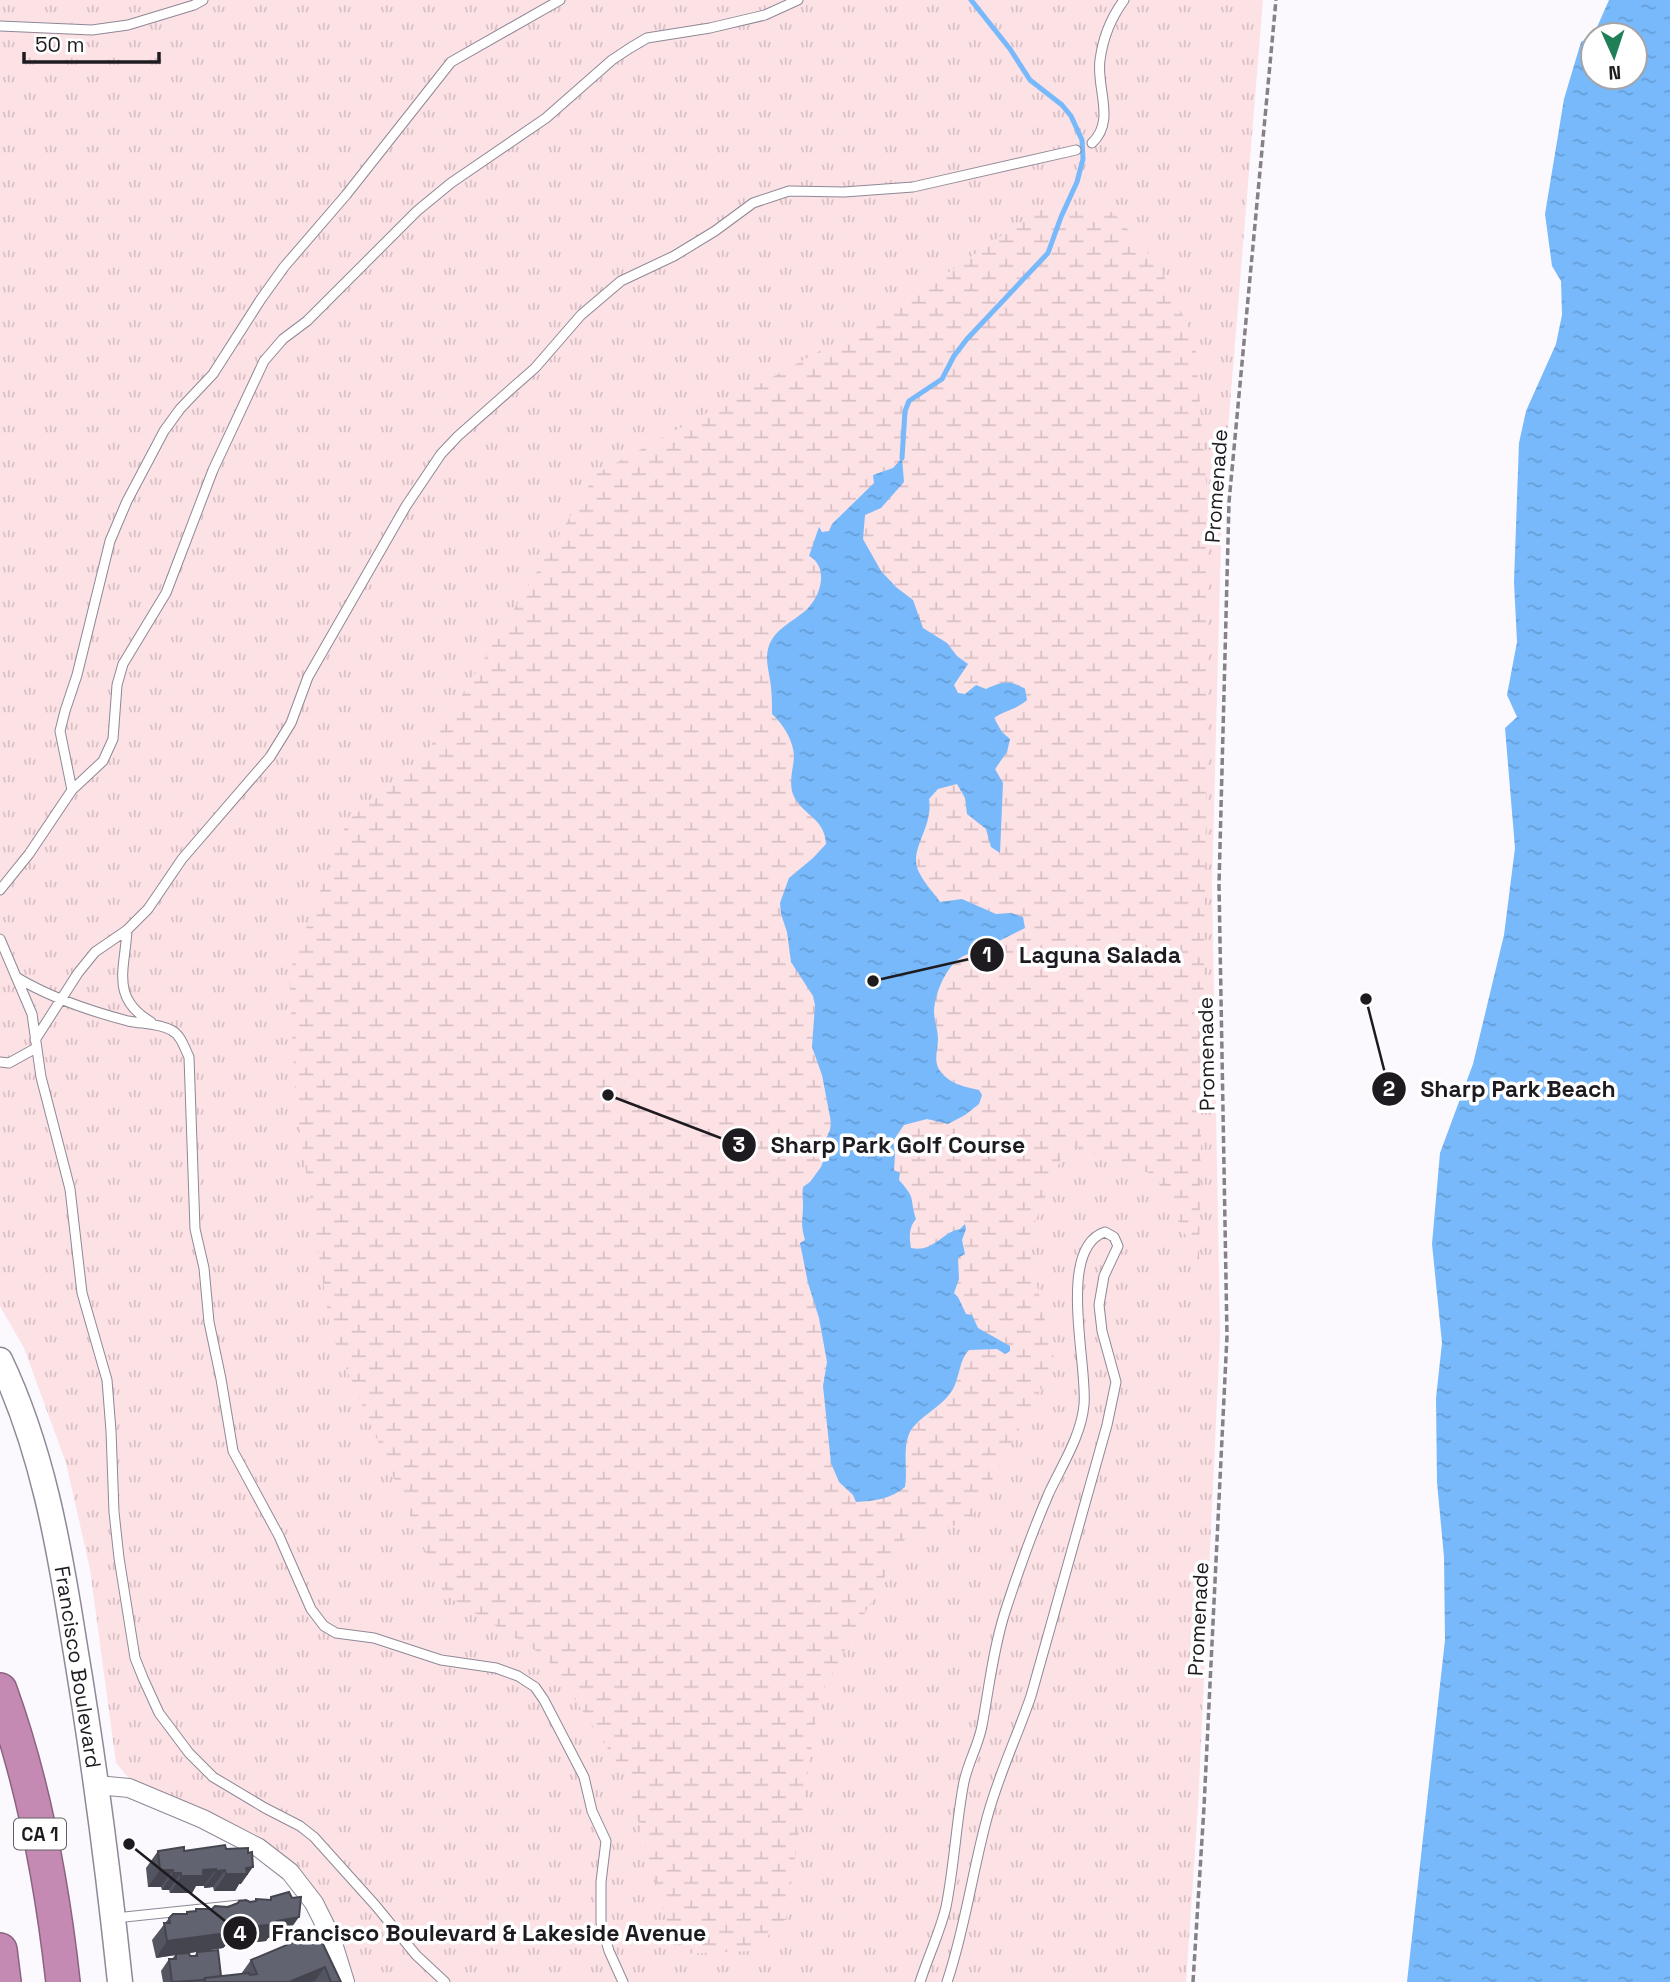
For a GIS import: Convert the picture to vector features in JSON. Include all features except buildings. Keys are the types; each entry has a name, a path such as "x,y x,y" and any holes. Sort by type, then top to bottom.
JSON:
{"highway":[{"name":"CA 1","path":"0,1690 36,1815 63,1982"},
{"path":"0,1950 4,1982"}],"street":[{"name":"Francisco Boulevard","path":"0,1360 31,1441 50,1507 63,1574 97,1785 120,1982"},
{"path":"97,1785 129,1788 203,1819 259,1848 290,1872 314,1903 331,1937 345,1982"}],"lane":[{"path":"0,26 92,30 128,25 203,0"},
{"path":"72,790 60,731 65,711 77,675 110,541 127,501 164,431 180,409 213,374 284,267 346,195 451,62 559,0"},
{"path":"0,890 29,854 72,790 103,761 113,739 117,685 123,664 135,640 156,613 166,593 213,470 264,361 283,339 307,321 425,204 546,118 612,60 630,48 647,38 710,28 765,15 798,0"},
{"path":"1092,143 1100,135 1103,126 1099,76 1107,26 1124,0"},
{"path":"0,1062 9,1063 35,1044 61,999 95,952 127,930 148,909 182,859 270,757 282,740 308,677 406,506 442,454 458,436 535,368 581,315 621,281 674,256 753,203 789,191 844,192 913,187 1076,150"},
{"path":"127,930 123,972 127,1003 136,1013 155,1025"},
{"path":"0,939 32,1014 41,1077 70,1189 82,1293 107,1380 119,1558 135,1658 143,1678 159,1713 189,1753 213,1777 300,1826 314,1837 416,1955 444,1982"},
{"path":"16,977 61,999 113,1017 172,1030 181,1039 189,1056 195,1229 204,1268 209,1322 233,1451 279,1536 311,1609 324,1626 336,1633 373,1638 442,1660 495,1668 518,1676 535,1687 584,1777 592,1811 606,1841 601,1882 601,1923 609,1951 623,1982"},
{"path":"920,1982 945,1909 963,1783 982,1728 992,1662 1002,1622 1030,1539 1082,1418 1084,1383 1077,1308 1078,1283 1088,1244 1095,1235 1105,1232 1114,1237 1118,1246 1104,1276 1098,1305 1116,1382 1107,1426 1031,1696 987,1819 947,1982"},
{"path":"113,1918 252,1903"}],"path":[{"name":"Promenade","path":"1193,1982 1227,1336 1219,885 1229,502 1276,0"}],"green space":[{"path":"0,0 1263,0 1222,502 1212,885 1220,1336 1198,1807 1186,1982 352,1982 295,1867 131,1781 116,1763 90,1569 66,1463 24,1348 0,1306"},
{"path":"1038,210 1113,212 1159,266 1195,341 1207,494 1208,695 1199,1262 1155,1175 1067,1144 1027,1242 1055,1363 970,1521 905,1539 819,1698 786,1919 752,1951 676,1954 625,1774 546,1657 444,1594 331,1333 296,1106 289,973 347,821 421,763 596,474 891,312"}],"water":[{"path":"1609,0 1670,0 1670,1982 1407,1982 1445,1640 1444,1557 1437,1482 1436,1398 1442,1343 1432,1244 1440,1153 1473,1064 1504,935 1515,848 1505,728 1517,717 1507,695 1517,642 1514,582 1519,443 1526,411 1556,344 1562,315 1561,281 1552,266 1545,214 1564,99 1579,49 1579,91 1649,91 1649,21 1600,21"},
{"path":"902,458 904,482 881,508 865,515 863,539 881,571 913,600 923,628 947,643 957,656 968,664 954,685 958,693 965,694 976,685 986,689 1001,683 1010,683 1025,689 1027,700 994,718 1002,732 1010,739 1007,752 995,769 1003,783 1000,853 991,847 986,829 967,814 965,798 957,784 938,789 929,799 928,820 916,857 920,874 940,902 962,899 996,914 1011,913 1023,917 1025,928 959,959 946,974 937,993 934,1011 938,1036 938,1067 953,1082 979,1090 982,1095 979,1104 948,1124 927,1119 904,1125 893,1141 894,1170 900,1173 899,1180 910,1195 916,1219 910,1232 911,1248 925,1248 965,1224 962,1240 965,1254 958,1258 959,1279 954,1293 966,1314 972,1315 978,1328 1010,1346 1010,1351 1005,1354 997,1349 969,1350 963,1358 949,1395 910,1432 906,1445 905,1487 882,1499 856,1502 853,1495 839,1482 831,1463 823,1386 827,1362 800,1243 805,1240 802,1225 803,1187 821,1167 824,1159 823,1145 831,1122 822,1075 812,1047 815,1005 813,996 791,962 780,903 789,878 826,844 819,824 800,806 793,795 791,784 794,751 787,733 772,714 767,654 775,635 809,607 817,595 821,573 815,560 809,556 819,527 822,532 829,531 832,524 874,483 873,475 893,468"}],"waterway":[{"path":"902,458 905,411 909,401 942,379 967,339 1048,253 1077,182 1083,159 1082,140 1071,116 1062,105 1030,80 1010,49 971,0"}],"place":[{"name":"Laguna Salada","path":"873,981"},
{"name":"Sharp Park Beach","path":"1366,999"},
{"name":"Sharp Park Golf Course","path":"608,1095"},
{"name":"Francisco Boulevard & Lakeside Avenue","path":"129,1844"}]}
